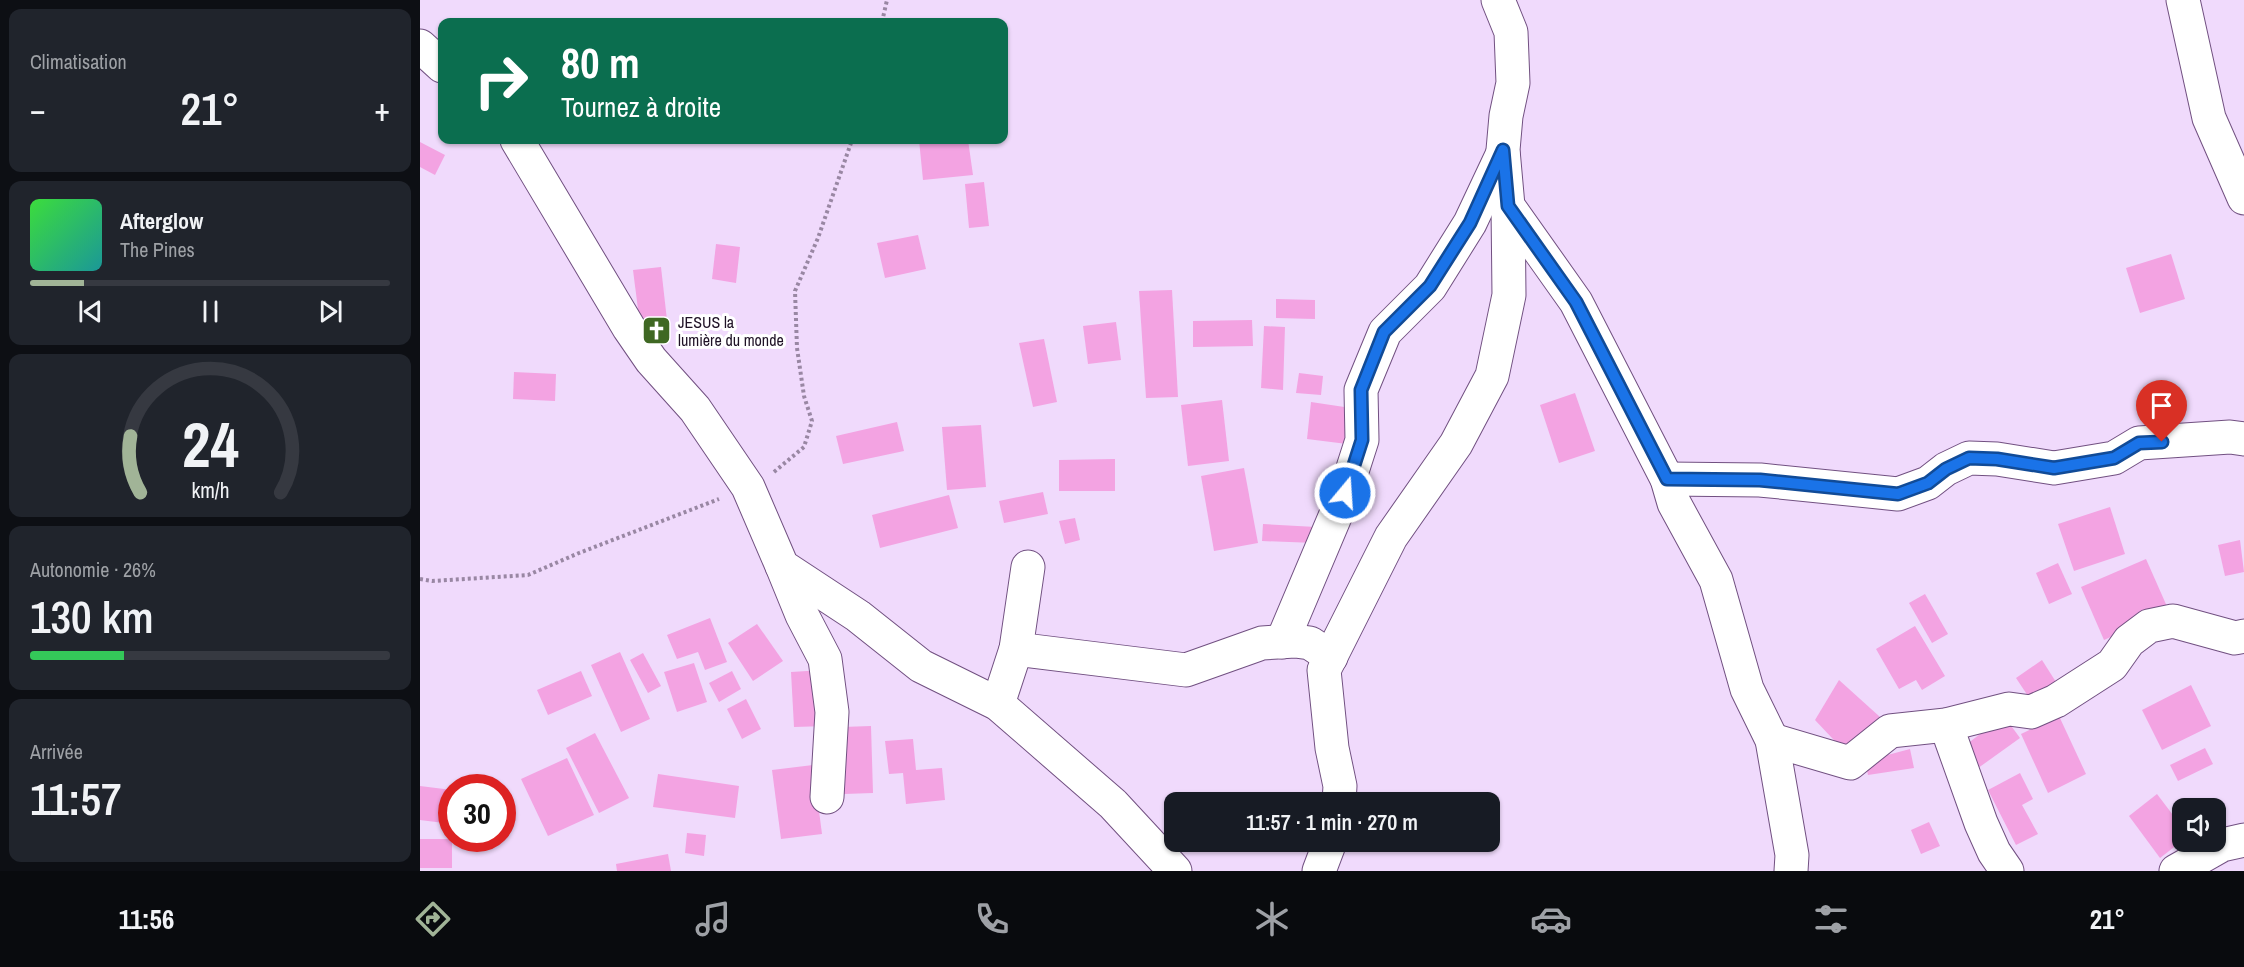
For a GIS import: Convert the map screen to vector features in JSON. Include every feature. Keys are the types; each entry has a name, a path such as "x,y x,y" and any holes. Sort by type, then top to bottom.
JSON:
{"street":[{"path":"1340,792 1323,670 1391,537 1456,444 1492,376 1509,295 1508,206 1503,150 1506,116 1513,83 1510,32 1498,0"},
{"path":"2183,0 2209,118 2244,198"},
{"path":"420,46 438,62"},
{"path":"519,144 629,328 651,360 695,409 748,488 802,615 825,659 832,712 827,797"},
{"path":"1282,642 1345,493 1362,440 1361,390 1384,332 1430,286 1470,223 1503,150"},
{"path":"1508,206 1576,302 1667,479 1674,502 1716,580 1746,689 1772,740 1792,855 1791,871"},
{"path":"1667,479 1760,480 1898,494 1928,483 1946,469 1969,458 1997,459 2054,468 2114,458 2139,443 2230,437 2244,439"},
{"path":"782,566 858,616 921,666 998,704 1113,804 1175,871"},
{"path":"998,704 1016,649 1028,567"},
{"path":"1772,740 1850,763 1890,731 1946,725 2009,709 2031,712 2056,701 2112,665 2129,641 2149,626 2173,621 2235,638 2244,636"},
{"path":"1016,649 1186,670 1262,643 1310,643 1331,657"},
{"path":"1946,725 1994,852 2007,871"},
{"path":"2176,871 2222,845 2244,840"},
{"path":"1319,871 1326,852"}],"path":[{"path":"883,18 887,0"},
{"path":"420,579 432,581 528,575 748,488 783,466 804,447 812,421 804,396 797,348 795,291 818,238 851,144"}],"building":[{"path":"420,142 445,155 435,175 420,167"},
{"path":"919,144 969,144 973,175 923,180"},
{"path":"984,182 989,226 969,228 965,184"},
{"path":"918,235 926,269 885,278 877,243"},
{"path":"716,244 740,247 736,283 712,279"},
{"path":"2171,254 2185,299 2140,313 2126,268"},
{"path":"661,267 669,338 642,341 633,270"},
{"path":"1172,290 1178,397 1146,398 1139,291"},
{"path":"1276,299 1315,300 1315,319 1276,318"},
{"path":"1252,320 1253,346 1193,347 1193,321"},
{"path":"1116,322 1121,360 1088,364 1083,326"},
{"path":"1264,326 1285,327 1283,390 1261,388"},
{"path":"1044,339 1057,402 1033,407 1019,343"},
{"path":"514,372 556,374 555,401 513,399"},
{"path":"1299,373 1323,376 1321,395 1296,393"},
{"path":"1575,393 1595,451 1559,463 1540,405"},
{"path":"1222,400 1229,461 1188,466 1181,405"},
{"path":"1311,402 1351,408 1347,444 1307,439"},
{"path":"897,422 904,451 843,464 836,436"},
{"path":"981,425 986,487 947,490 942,427"},
{"path":"1115,459 1115,491 1059,491 1059,460"},
{"path":"1244,468 1258,543 1214,551 1201,476"},
{"path":"1043,492 1048,514 1004,523 999,501"},
{"path":"949,495 958,528 880,548 872,515"},
{"path":"2110,507 2125,554 2074,571 2058,524"},
{"path":"1075,518 1080,540 1065,544 1059,521"},
{"path":"1263,524 1316,527 1315,543 1262,541"},
{"path":"2240,540 2244,572 2225,576 2218,545"},
{"path":"2146,559 2169,611 2104,640 2081,587"},
{"path":"2058,563 2072,594 2049,604 2036,573"},
{"path":"1925,594 1948,634 1932,643 1909,603"},
{"path":"710,618 727,662 705,670 698,652 677,659 667,635"},
{"path":"757,624 783,661 753,681 728,643"},
{"path":"1915,626 1945,676 1922,690 1916,680 1899,689 1876,649"},
{"path":"620,652 650,719 621,732 591,665"},
{"path":"643,653 661,686 648,693 630,660"},
{"path":"2042,660 2056,682 2030,699 2016,678"},
{"path":"694,663 707,702 677,712 664,672"},
{"path":"823,670 827,726 794,727 791,672"},
{"path":"581,671 592,696 548,715 537,690"},
{"path":"732,671 741,689 719,702 709,683"},
{"path":"1839,680 1880,717 1849,756 1815,720"},
{"path":"2191,685 2211,726 2162,750 2142,710"},
{"path":"746,699 761,729 742,739 727,709"},
{"path":"2004,716 2020,738 1974,771 1959,750"},
{"path":"2059,716 2086,774 2048,793 2021,734"},
{"path":"871,726 873,793 844,794 842,727"},
{"path":"595,733 629,798 599,813 566,748"},
{"path":"913,739 916,770 942,768 945,800 906,804 903,773 889,774 885,741"},
{"path":"2205,748 2213,764 2178,781 2170,765"},
{"path":"1910,749 1914,768 1868,775 1865,761"},
{"path":"567,758 594,815 548,836 521,779"},
{"path":"813,765 822,834 781,839 772,770"},
{"path":"2020,773 2033,799 2022,805 2038,834 2016,845 1988,790"},
{"path":"658,774 739,786 735,818 653,807"},
{"path":"420,786 438,788 438,822 420,820"},
{"path":"2157,794 2172,814 2172,849 2160,858 2129,816"},
{"path":"1929,822 1940,846 1921,854 1911,830"},
{"path":"687,833 706,835 704,856 685,853"},
{"path":"420,839 438,839 438,852 452,852 452,868 420,868"},
{"path":"668,854 671,871 617,871 616,864"}],"place":[{"name":"JESUS la lumière du monde","path":"657,331"}],"route":[{"path":"1345,493 1362,440 1361,390 1384,332 1430,286 1470,223 1503,150 1508,206 1576,302 1667,479 1760,480 1859,492 1898,494 1928,483 1946,469 1969,458 1997,459 2028,466 2054,468 2114,458 2139,443 2162,442"}]}
